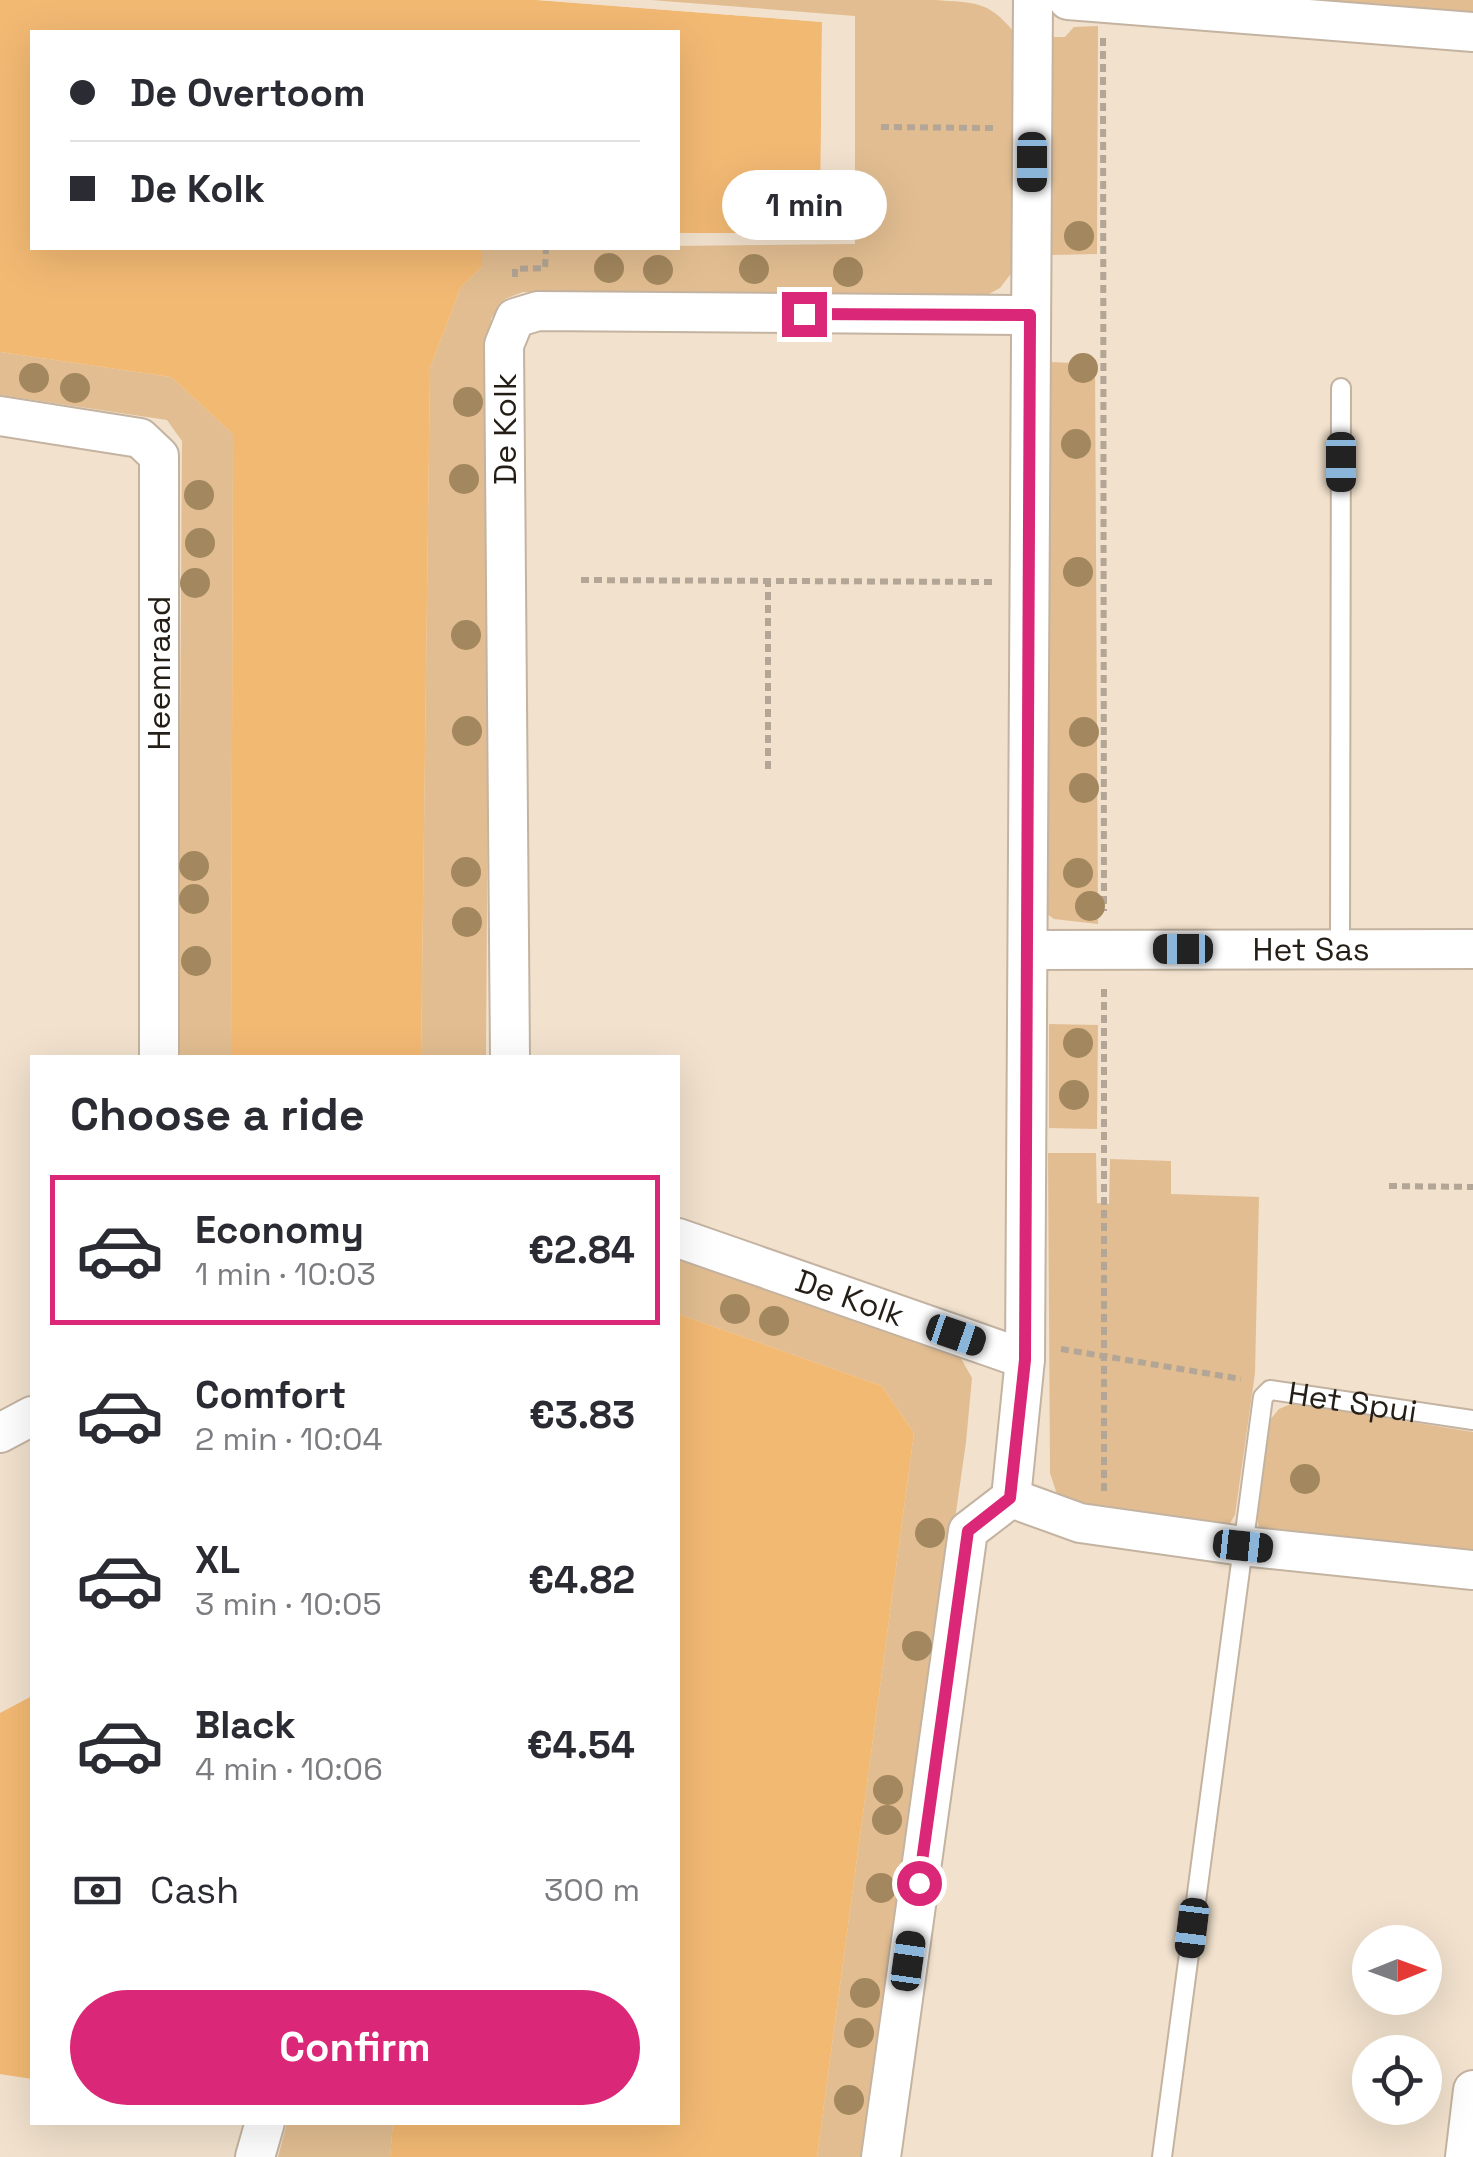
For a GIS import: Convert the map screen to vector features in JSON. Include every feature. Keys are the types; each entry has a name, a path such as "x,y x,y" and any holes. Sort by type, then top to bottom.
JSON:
{"street":[{"path":"881,2157 968,1531 1010,1498 1025,1353 1033,0"},
{"path":"1085,1 1473,32"},
{"name":"De Kolk","path":"510,1055 504,346 514,318 538,312 1030,315"},
{"name":"Heemraad","path":"0,416 140,438 158,456 159,1055"},
{"name":"Het Sas","path":"1029,950 1473,948"},
{"name":"De Kolk","path":"680,1239 1025,1353"},
{"path":"0,1433 30,1417"},
{"path":"1010,1498 1080,1523 1243,1546 1473,1570"},
{"path":"1465,2157 1473,2090"},
{"path":"255,2157 263,2125"}],"lane":[{"path":"1340,948 1341,388"},
{"name":"Het Spui","path":"1162,2157 1263,1397 1270,1390 1473,1420"}],"path":[{"path":"1085,1 1104,949 1103,1526"},
{"path":"880,127 994,128"},
{"path":"581,580 1029,582"},
{"path":"768,580 768,768"},
{"path":"1389,1186 1473,1186"},
{"path":"1025,1353 1104,1357 1248,1380 1270,1390"}],"shaded area":[{"path":"0,0 537,0 822,22 820,233 680,233 680,30 30,30 30,250 482,250 482,267 461,287 430,368 421,1055 231,1055 233,434 171,377 0,352"},
{"path":"651,0 935,0 970,3 996,14 1013,31 1016,267 1000,288 987,295 523,292 505,299 491,319 486,1055 421,1055 430,368 461,287 482,267 482,250 680,250 680,246 855,244 855,16"},
{"path":"1284,0 1473,0 1473,14"},
{"path":"1098,26 1097,254 1050,255 1050,37 1065,37 1074,27"},
{"path":"0,352 171,377 233,434 231,1055 178,1055 182,441 167,420 0,395"},
{"path":"1050,362 1095,364 1098,924 1054,919 1047,914"},
{"path":"1049,1024 1098,1025 1097,1129 1049,1128"},
{"path":"1048,1153 1096,1153 1097,1203 1109,1204 1110,1159 1171,1161 1171,1194 1259,1197 1255,1373 1235,1515 1227,1528 1080,1507 1057,1494 1050,1473"},
{"path":"680,1254 958,1353 972,1378 864,2157 817,2157 914,1433 882,1386 680,1315"},
{"path":"680,1315 882,1386 914,1433 817,2157 390,2157 393,2125 680,2125"},
{"path":"1293,1403 1473,1432 1473,1559 1260,1532 1256,1513 1270,1420 1279,1409"},
{"path":"30,1697 30,2079 0,2074 0,1713"},
{"path":"286,2125 393,2125 390,2157 278,2157"}],"pier":[{"path":"537,0 602,0 825,18 824,237 680,238 680,233 820,233 822,22"}],"route":[{"path":"804,314 1030,315 1025,1360 1010,1498 968,1531 919,1883"}]}
